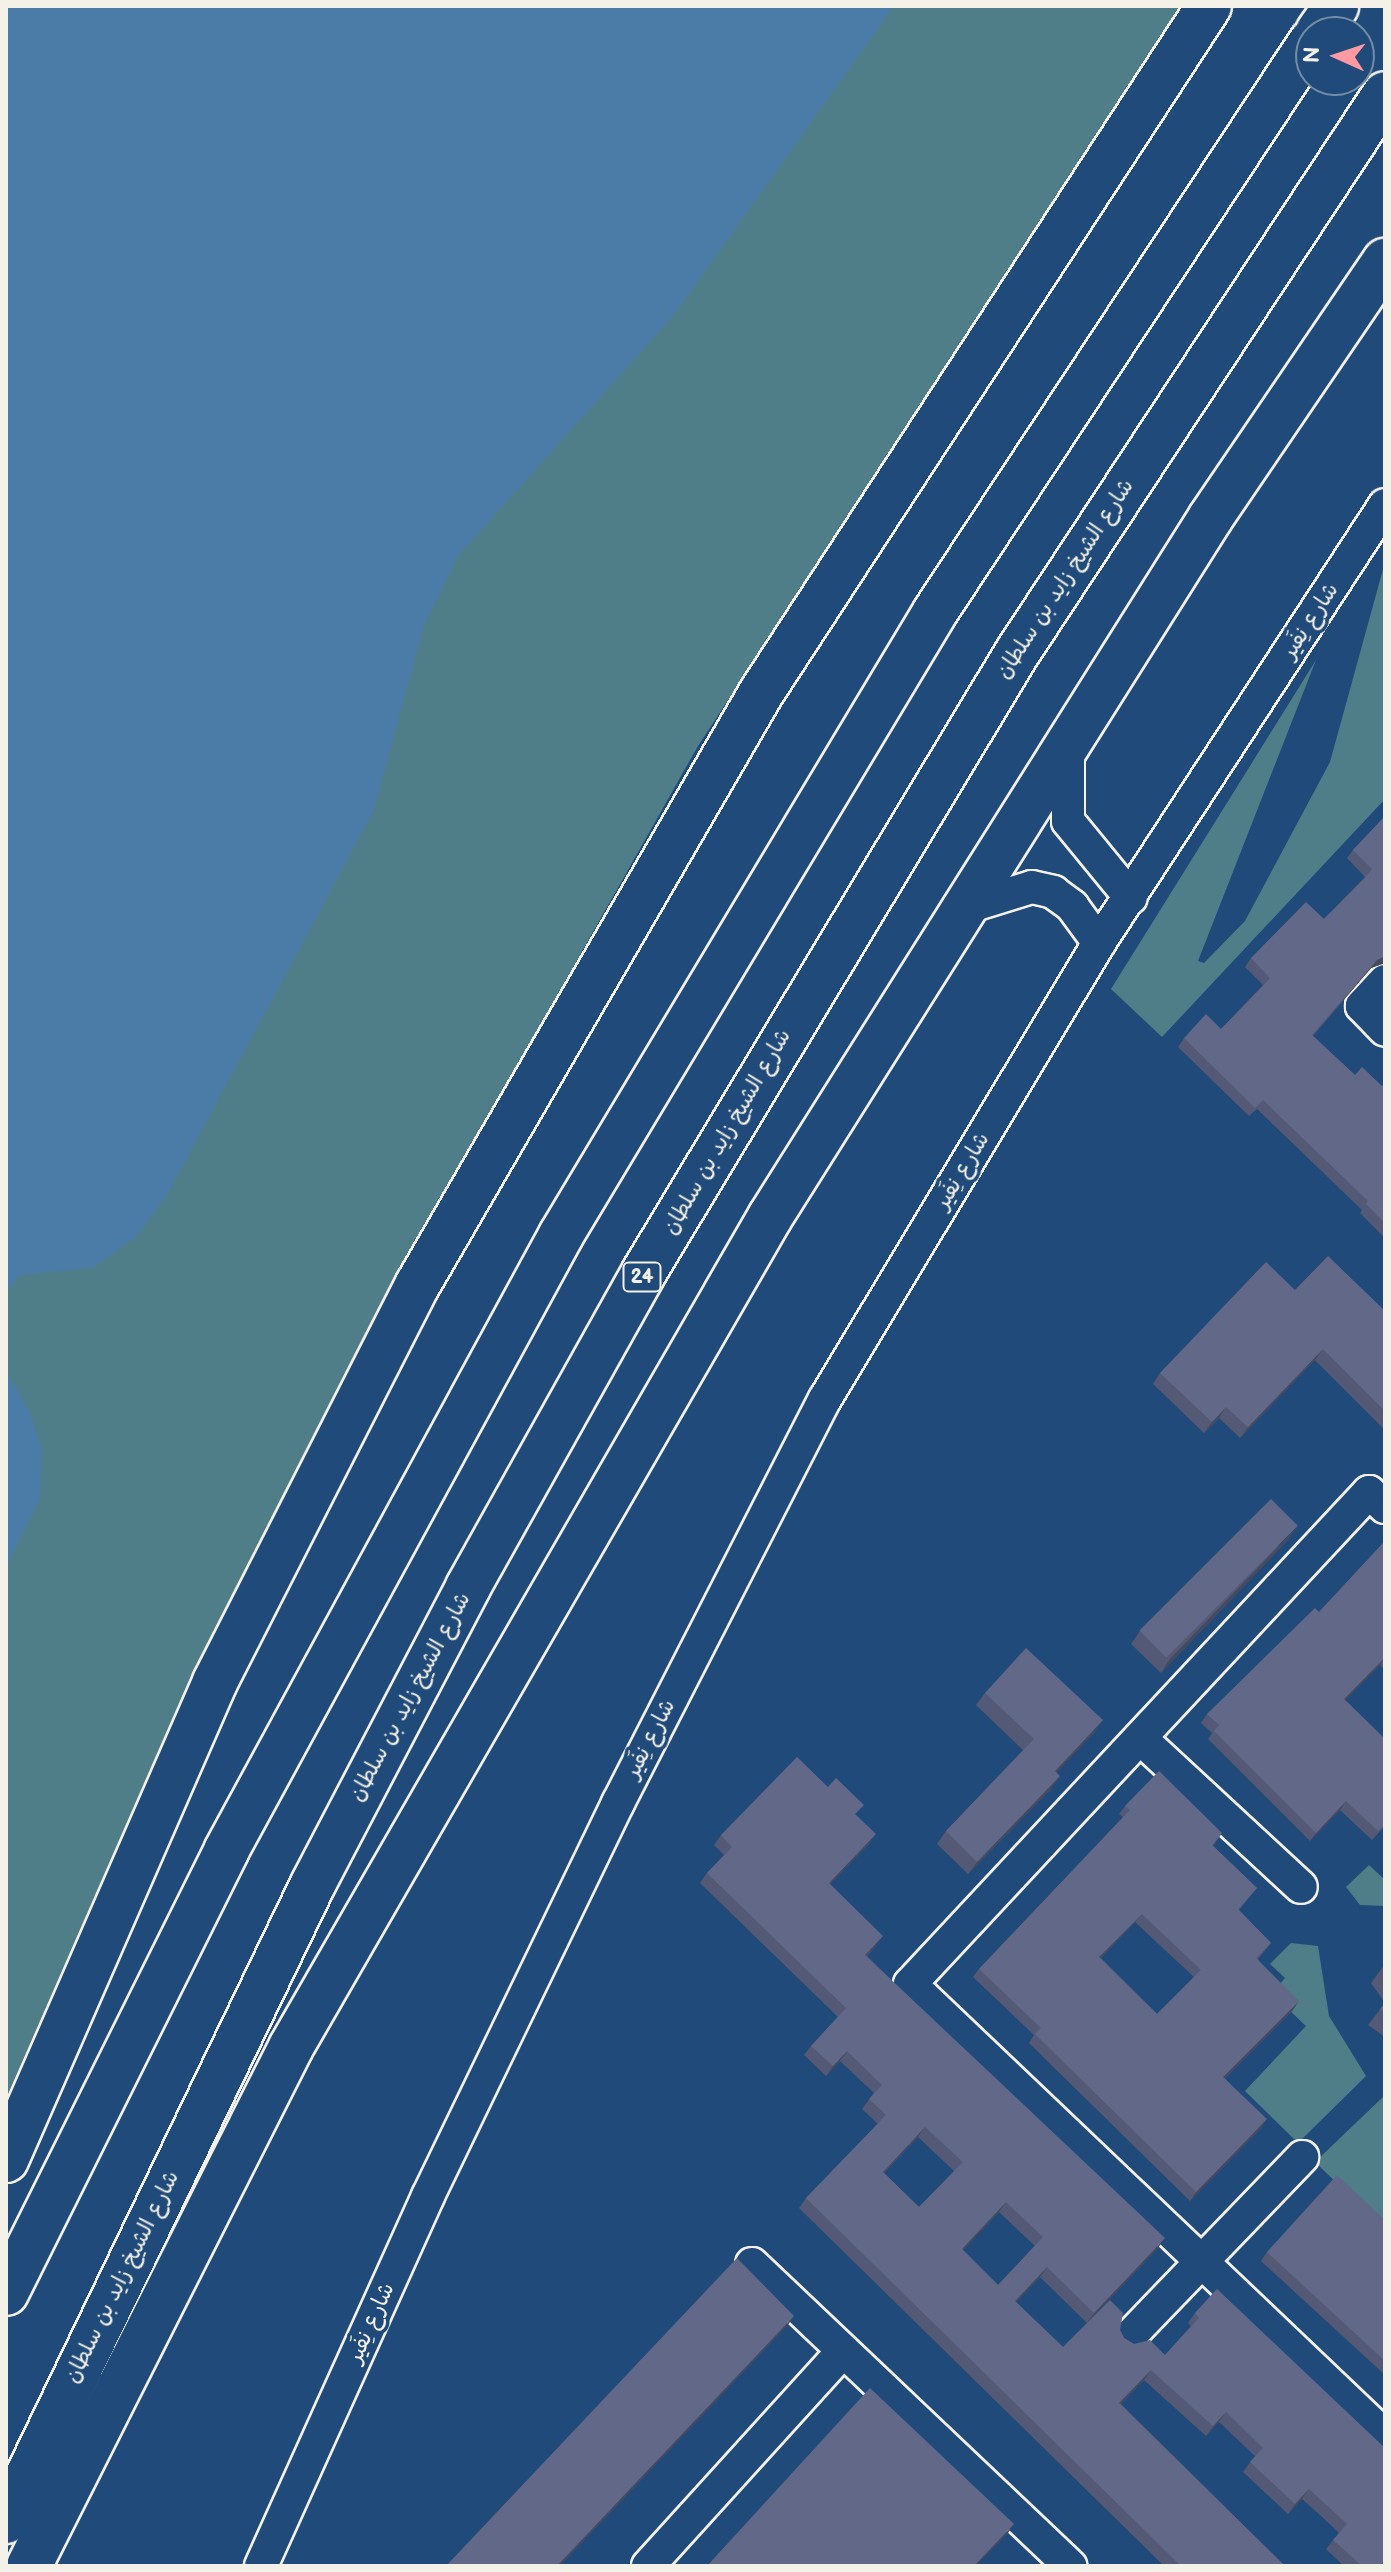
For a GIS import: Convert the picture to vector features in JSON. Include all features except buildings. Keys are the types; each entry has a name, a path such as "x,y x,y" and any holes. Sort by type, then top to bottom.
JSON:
{"main road":[{"path":"6,2160 215,1682 418,1284 761,693 1209,6"},
{"path":"6,2293 226,1851 383,1553 561,1235 935,612 1295,66"},
{"name":"شارع الشيخ زايد بن سلطان","path":"6,2521 313,1884 468,1587 644,1272 1017,653 1385,94"},
{"path":"29,2566 149,2320 298,2034 770,1217 1211,517 1385,261"}],"street":[{"name":"شارع نِفَير","path":"261,2566 455,2140 618,1803 802,1443 1099,943 1385,505"},
{"path":"1068,742 1068,821 1131,898"},
{"path":"964,908 1009,891 1043,889 1072,906 1099,943"},
{"path":"1385,981 1362,1006 1385,1030"},
{"path":"1385,1507 1369,1492 910,1984 1385,2436"},
{"path":"1140,1738 1301,1887"},
{"path":"1131,2335 1302,2157"},
{"path":"752,2264 1060,2563"},
{"path":"648,2566 843,2351"}],"green space":[{"path":"6,6 1184,6 698,746 378,1313 186,1688 6,2098"},
{"path":"1385,562 1385,799 1162,1037 1111,989 1316,660 1198,961 1204,963 1245,921 1330,762"},
{"path":"1369,1865 1385,1880 1385,1906 1360,1905 1346,1887"},
{"path":"1291,1943 1318,1946 1329,2016 1366,2076 1298,2143 1245,2091 1306,2026 1288,2009 1279,1985 1285,1978 1270,1964"},
{"path":"1385,2095 1385,2220 1380,2225 1315,2162"}],"water":[{"path":"6,6 894,6 673,316 458,556 423,628 374,810 167,1195 137,1236 93,1268 20,1275 6,1292"},
{"path":"6,1370 29,1411 42,1449 40,1498 6,1568"}]}
